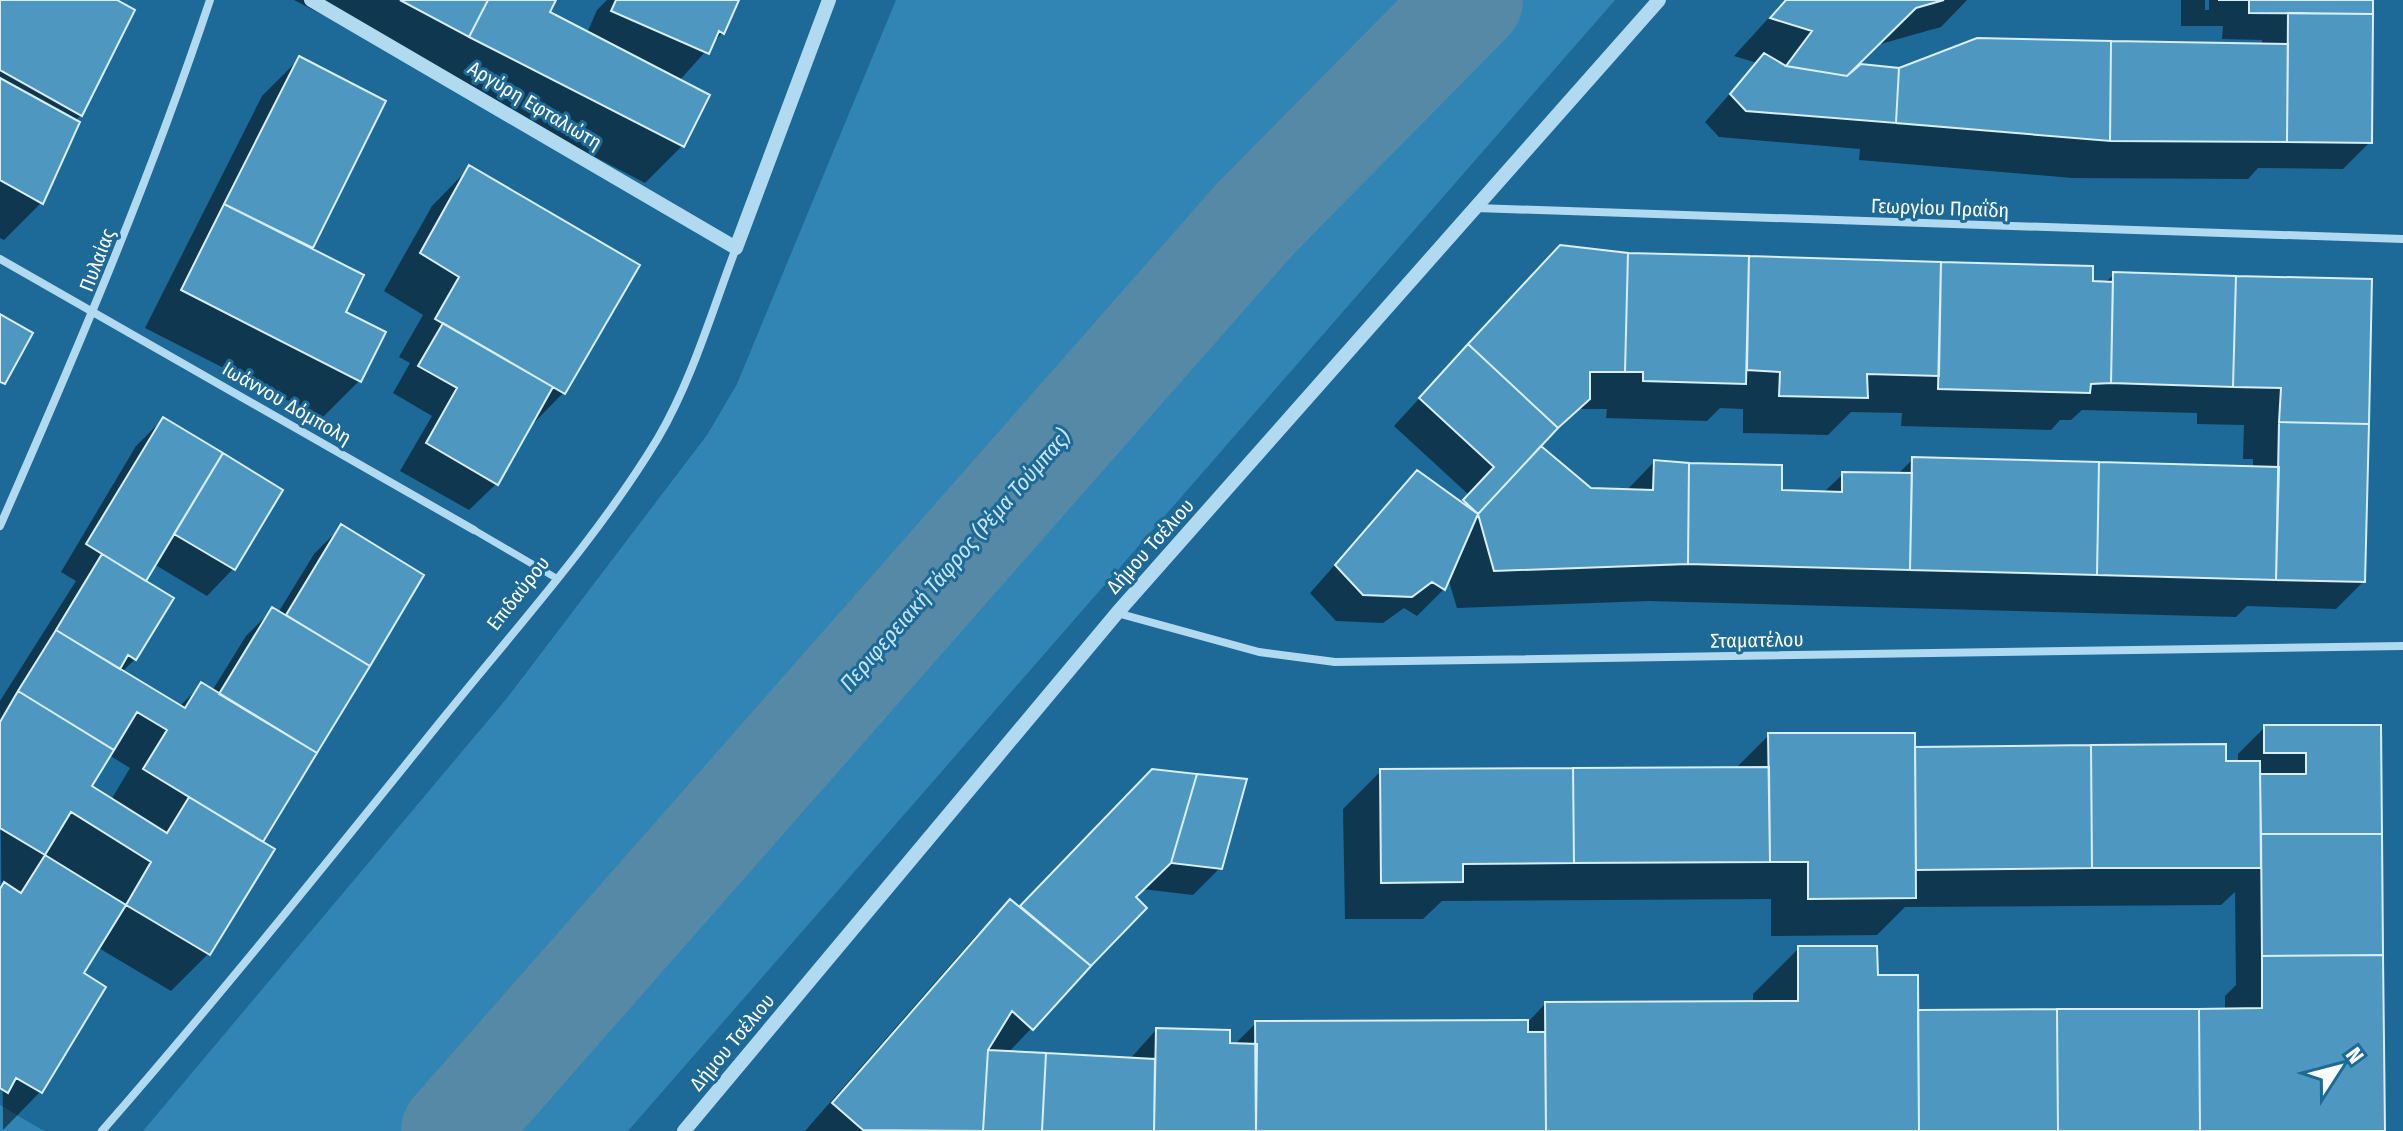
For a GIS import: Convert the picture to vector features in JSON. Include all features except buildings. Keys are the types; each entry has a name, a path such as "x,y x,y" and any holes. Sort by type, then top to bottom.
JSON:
{"street":[{"name":"Πυλαίας","path":"0,526 95,310 165,131 210,0"},
{"name":"Αργύρη Εφταλιώτη","path":"311,0 736,248"},
{"name":"Επιδαύρου","path":"102,1131 315,878 556,578 658,437 688,375 829,0"},
{"name":"Δήμου Τσέλιου","path":"684,1131 1117,613 1659,0"},
{"name":"Γεωργίου Πραΐδη","path":"1476,208 2403,239"},
{"name":"Ιωάννου Δόμπολη","path":"0,259 95,310 556,578"},
{"name":"Σταματέλου","path":"1117,613 1259,652 1335,662 2403,646"}],"shaded area":[{"path":"896,0 1615,0 628,1131 143,1131 507,698 707,435 737,384"},
{"path":"0,1105 44,1131 0,1131"}],"waterway":[{"name":"Περιφερειακή Τάφρος (Ρέμα Τούμπας)","path":"453,1131 1255,219 1471,0"}]}
